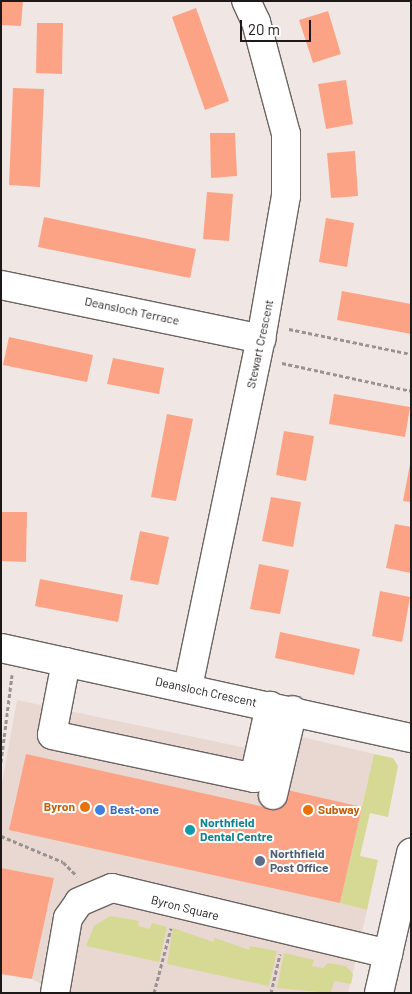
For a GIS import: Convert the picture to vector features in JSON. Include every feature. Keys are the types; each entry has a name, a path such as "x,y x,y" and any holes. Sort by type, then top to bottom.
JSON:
{"street":[{"name":"Stewart Crescent","path":"188,687 261,340 286,196 286,134 259,30 246,1"},
{"name":"Deansloch Terrace","path":"1,285 261,340"},
{"name":"Deansloch Crescent","path":"8,649 188,687 411,738"},
{"path":"66,662 52,735 254,778 282,708"},
{"path":"274,795 282,708"},
{"path":"379,993 411,853"},
{"name":"Byron Square","path":"93,893 112,888 176,907 388,954"},
{"path":"55,993 68,918 78,902 93,893"}],"path":[{"path":"261,340 411,354"},
{"path":"261,340 411,390"},
{"path":"1,762 8,649"},
{"path":"1,836 64,862 93,893"},
{"path":"154,993 176,907"},
{"path":"271,993 285,931"}],"shaded area":[{"path":"17,700 266,752 298,736 374,754 340,903 367,910 348,993 57,993 32,979 54,878 1,868 1,788"}],"green space":[{"path":"374,754 393,758 398,766 388,817 370,813 360,856 378,860 367,910 340,903"},
{"path":"110,916 139,921 138,926 150,929 152,923 167,927 159,962 86,946 94,926"},
{"path":"173,928 213,942 215,938 249,950 250,946 277,951 269,986 167,964"},
{"path":"284,953 314,960 312,966 323,968 328,963 346,966 353,974 351,984 334,981 331,993 277,988"}],"building":[{"path":"1,1 23,1 21,26 1,25"},
{"path":"196,8 229,101 205,110 172,17"},
{"path":"328,11 341,54 313,63 299,20"},
{"path":"37,23 63,23 62,74 36,73"},
{"path":"346,80 353,124 326,129 318,84"},
{"path":"13,88 44,89 40,187 9,185"},
{"path":"210,133 235,133 237,176 211,178"},
{"path":"355,151 358,196 331,198 327,153"},
{"path":"207,192 233,194 229,241 203,239"},
{"path":"44,217 196,249 190,278 38,247"},
{"path":"326,218 354,223 347,267 319,262"},
{"path":"342,291 411,304 411,334 337,320"},
{"path":"9,337 93,355 87,382 3,365"},
{"path":"113,358 164,368 159,394 107,384"},
{"path":"334,394 410,407 405,437 329,424"},
{"path":"167,414 193,419 176,501 151,497"},
{"path":"284,431 314,436 306,481 276,475"},
{"path":"411,464 411,502 403,501"},
{"path":"271,497 301,502 293,547 262,541"},
{"path":"1,512 27,512 26,562 1,561"},
{"path":"395,524 411,527 411,573 386,568"},
{"path":"140,531 169,537 158,585 130,580"},
{"path":"259,564 289,570 280,614 250,609"},
{"path":"40,579 123,595 118,622 35,606"},
{"path":"380,591 410,597 402,642 372,636"},
{"path":"280,632 360,649 354,675 275,658"},
{"path":"26,754 278,810 283,789 362,807 340,903 9,830"},
{"path":"1,868 54,878 32,979 1,974"}],"place":[{"name":"Byron","path":"85,807"},
{"name":"Best-one","path":"100,810"},
{"name":"Subway","path":"308,810"},
{"name":"Northfield Dental Centre","path":"190,830"},
{"name":"Northfield Post Office","path":"260,861"}]}
